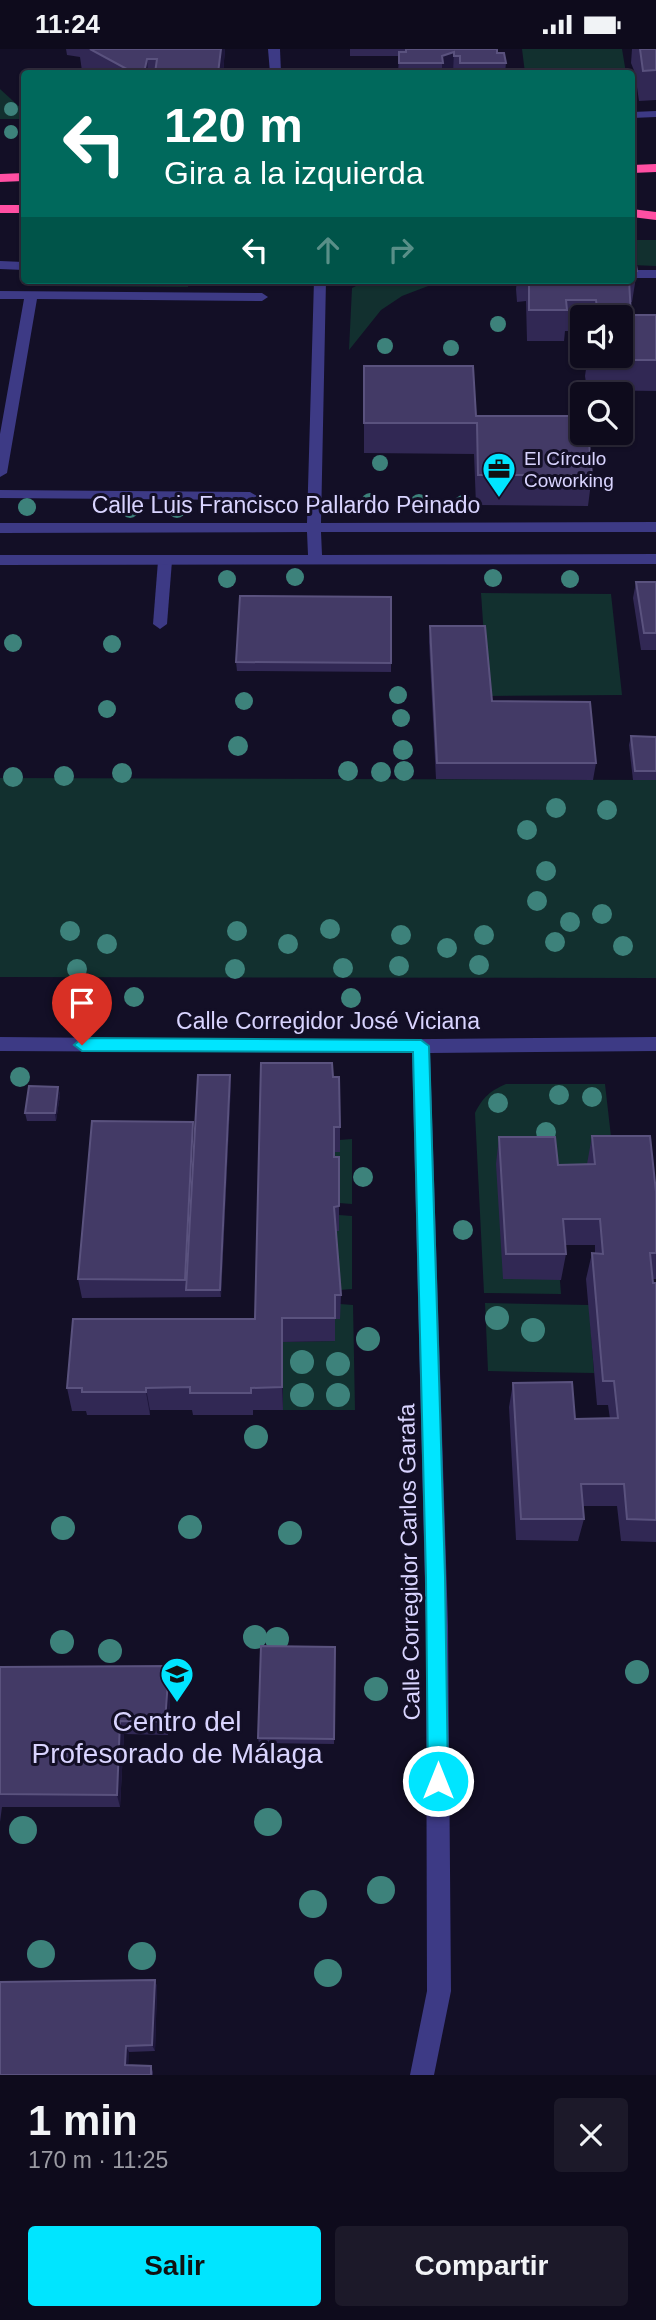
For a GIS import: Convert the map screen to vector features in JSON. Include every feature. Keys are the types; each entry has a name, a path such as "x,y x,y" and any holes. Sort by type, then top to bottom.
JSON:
{"highway":[{"path":"635,169 656,168"},
{"path":"0,178 21,177"},
{"path":"635,211 656,208"},
{"path":"0,209 21,209"},
{"path":"635,212 656,216"}],"street":[{"path":"274,49 276,70"},
{"path":"635,115 656,114"},
{"path":"0,265 21,266"},
{"path":"635,274 656,274"},
{"path":"315,560 313,529 320,284"},
{"path":"0,295 262,297"},
{"path":"0,473 31,295"},
{"path":"0,493 250,496"},
{"name":"Calle Luis Francisco Pallardo Peinado","path":"0,528 656,527"},
{"path":"0,560 656,559"},
{"path":"160,624 165,561"},
{"name":"Calle Corregidor José Viciana","path":"0,1044 656,1044"},
{"name":"Calle Corregidor Carlos Garafa","path":"421,1046 436,1613 439,1991 422,2075"}],"green space":[{"path":"522,49 622,49 626,70 525,70"},
{"path":"0,89 21,108 21,119 0,119"},
{"path":"635,240 656,240 656,266 635,265"},
{"path":"43,284 188,284 188,287"},
{"path":"360,284 433,284 402,296 381,310 349,350 352,288"},
{"path":"481,593 611,594 622,695 488,696"},
{"path":"0,778 656,780 656,978 0,977"},
{"path":"506,1084 605,1084 614,1163 590,1191 553,1191 561,1294 484,1293 475,1113 488,1095"},
{"path":"352,1139 352,1204 339,1203 334,1182 333,1152 340,1152 339,1140"},
{"path":"339,1215 352,1216 352,1289 339,1290 334,1231"},
{"path":"485,1303 589,1305 594,1373 488,1371"},
{"path":"340,1304 353,1305 355,1410 283,1410 283,1342 335,1341 335,1319"}],"building":[{"path":"90,49 221,49 218,70 155,70 157,59 147,59 145,70 128,70"},
{"path":"406,49 497,49 497,53 504,53 506,63 460,63 460,56 454,56 454,52 442,56 443,63 399,63 399,52 406,52"},
{"path":"640,49 656,49 656,70 643,71"},
{"path":"529,284 629,284 630,305 597,305 596,300 566,300 567,310 529,310"},
{"path":"633,315 656,315 656,360 633,360"},
{"path":"364,366 473,366 476,416 570,416 570,445 589,445 592,475 478,475 477,423 364,423"},
{"path":"636,582 656,582 656,633 644,633"},
{"path":"240,596 391,597 391,663 236,662"},
{"path":"430,626 485,626 492,701 590,702 596,763 437,763"},
{"path":"631,736 656,737 656,771 635,771"},
{"path":"261,1063 332,1063 333,1077 339,1077 340,1127 334,1127 334,1157 339,1157 339,1206 334,1207 341,1295 335,1295 335,1318 282,1318 282,1387 251,1388 251,1393 190,1393 190,1387 146,1388 146,1392 82,1392 82,1388 67,1388 73,1319 255,1319"},
{"path":"198,1075 230,1075 220,1290 186,1290"},
{"path":"29,1086 58,1087 55,1113 25,1113"},
{"path":"92,1121 193,1122 185,1280 78,1279"},
{"path":"592,1136 650,1136 656,1192 656,1253 650,1253 653,1283 656,1283 656,1520 627,1519 624,1484 581,1484 584,1519 521,1519 513,1383 572,1382 575,1419 618,1418 614,1381 603,1381 592,1253 603,1254 600,1219 563,1219 566,1254 506,1254 499,1137 555,1137 558,1165 595,1164"},
{"path":"261,1646 335,1647 334,1739 258,1738"},
{"path":"169,1666 165,1722 120,1721 117,1795 0,1794 0,1667"},
{"path":"155,1980 152,2045 126,2046 125,2065 151,2066 151,2075 0,2075 0,1982"}],"place":[{"name":"El Círculo Coworking","path":"499,499"},
{"name":"Centro del Profesorado de Málaga","path":"177,1704"}],"route":[{"path":"82,1045 421,1046 431,1495 436,1577 438,1781"}]}
